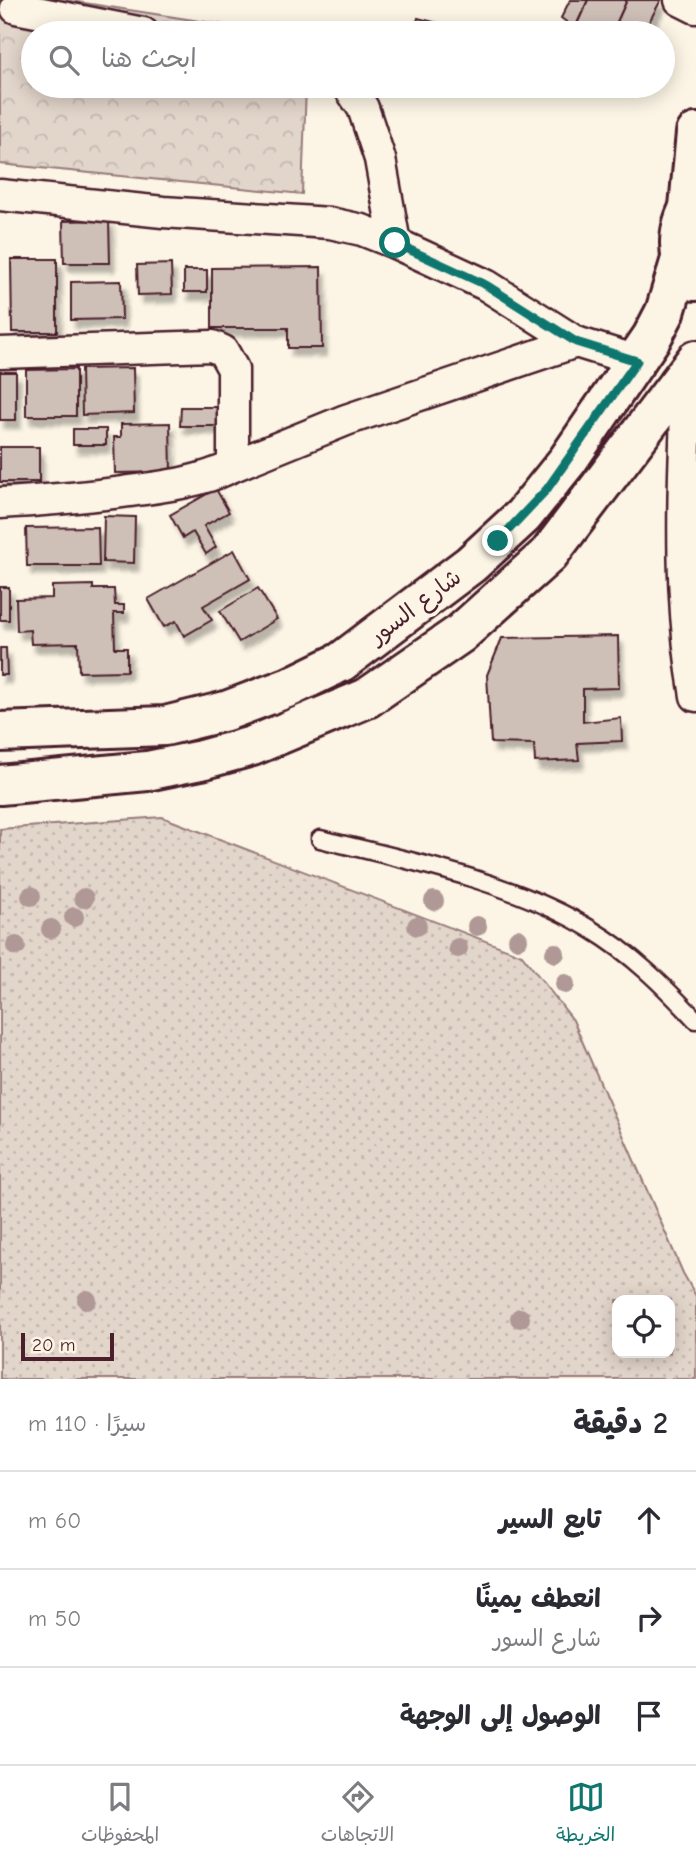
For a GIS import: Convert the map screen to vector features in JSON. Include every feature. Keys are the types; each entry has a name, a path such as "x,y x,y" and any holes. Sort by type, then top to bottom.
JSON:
{"main road":[{"name":"شارع السور","path":"0,732 166,726 226,711 290,687 341,662 471,564 523,516 568,460 637,361 688,271 682,224 692,202 696,133"},
{"name":"شارع السور","path":"0,785 147,771 201,760 252,746 367,698 460,634 549,554 692,367"}],"street":[{"path":"680,0 696,8"},
{"path":"16,8 82,21"},
{"path":"356,98 363,108 380,159 395,243"},
{"path":"0,195 163,212 330,223 362,230 486,285 576,342 637,361"},
{"path":"0,503 65,499 158,488 205,478 346,420 576,342"},
{"path":"0,353 212,346 223,351 233,369 233,466"},
{"path":"692,367 687,409 683,547 695,688"}],"lane":[{"path":"320,839 473,880 537,903 592,929 651,972 696,1020"}],"green space":[{"path":"0,0 65,0 199,21 21,21 21,98 306,98 302,194 0,164"},
{"path":"162,817 522,955 573,1020 683,1273 696,1296 696,1379 0,1379 0,829"}],"building":[{"path":"570,0 588,0 578,21 565,21 561,18"},
{"path":"588,0 627,0 617,21 578,21"},
{"path":"627,0 661,0 650,21 617,21"},
{"path":"109,220 110,263 64,263 63,221"},
{"path":"11,259 57,259 57,332 12,332"},
{"path":"171,264 172,294 138,295 137,265"},
{"path":"321,267 322,348 288,348 288,328 212,328 212,268"},
{"path":"184,270 207,270 207,292 184,292"},
{"path":"121,281 122,319 71,320 71,282"},
{"path":"133,368 134,413 82,415 81,369"},
{"path":"76,369 76,416 26,416 26,370"},
{"path":"0,372 16,372 16,420 0,420"},
{"path":"181,407 220,407 220,426 180,426"},
{"path":"170,423 171,472 115,473 114,437 121,437 121,424"},
{"path":"73,429 106,429 106,445 73,445"},
{"path":"0,447 39,447 39,482 0,482"},
{"path":"216,489 229,512 204,526 216,547 206,554 193,532 183,538 170,515"},
{"path":"104,516 135,517 134,563 103,562"},
{"path":"98,527 99,566 27,566 26,528"},
{"path":"234,550 250,579 203,606 212,620 184,636 176,621 164,627 148,599"},
{"path":"93,585 93,589 114,589 115,605 124,605 124,613 114,613 115,648 127,648 127,671 79,672 78,643 31,644 30,630 17,631 16,599 52,598 52,586"},
{"path":"0,587 9,587 9,620 0,620"},
{"path":"258,588 277,619 239,642 220,611"},
{"path":"618,636 619,688 583,689 583,722 621,718 622,741 577,743 579,760 535,762 534,744 491,743 487,675 502,638"},
{"path":"0,648 6,648 7,675 0,675"}],"route":[{"path":"395,243 486,285 576,342 637,361 547,489 498,541"}]}
